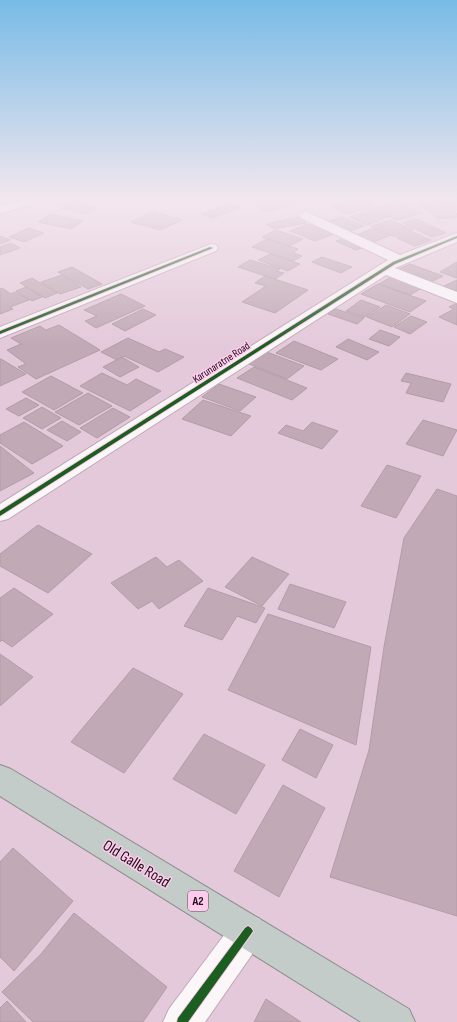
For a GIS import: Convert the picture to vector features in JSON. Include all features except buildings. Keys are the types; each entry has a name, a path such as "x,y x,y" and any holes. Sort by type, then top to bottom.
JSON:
{"highway":[{"name":"Old Galle Road","path":"0,778 396,1022"}],"street":[{"path":"0,333 209,249"},
{"path":"375,249 399,260"},
{"name":"Karunaratne Road","path":"0,514 384,269 399,260 428,249"},
{"path":"384,269 457,298"},
{"path":"182,1022 248,931"}],"cycle path":[{"path":"0,333 209,249"},
{"path":"0,514 394,263 429,249"},
{"path":"182,1022 248,931"}]}
